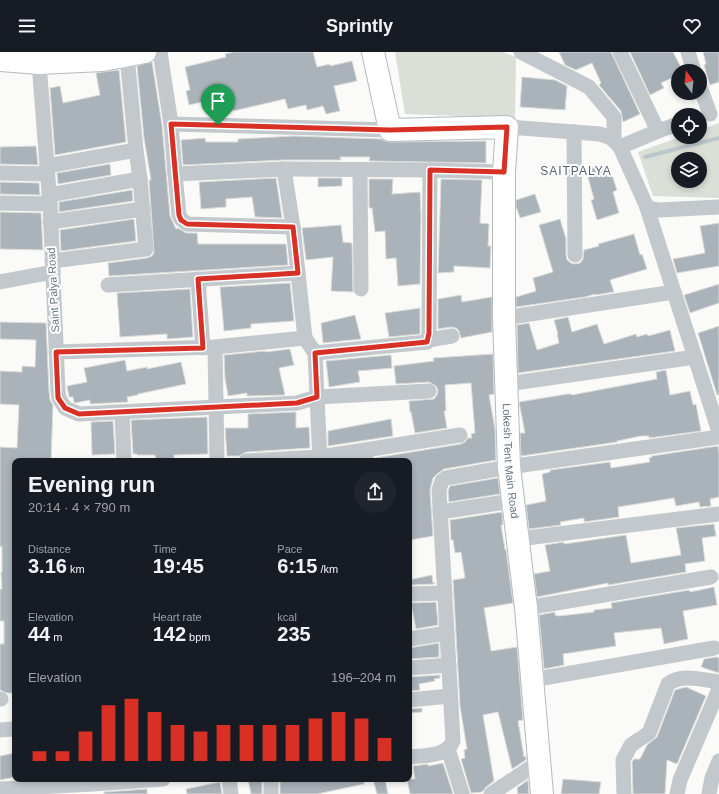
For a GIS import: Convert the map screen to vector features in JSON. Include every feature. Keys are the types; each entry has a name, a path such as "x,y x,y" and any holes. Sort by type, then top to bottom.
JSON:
{"street":[{"path":"160,52 171,124 179,215 181,220 187,224 293,227"},
{"path":"373,52 390,130"},
{"path":"522,52 589,87 614,117 617,143 646,205 719,432"},
{"path":"620,52 658,131"},
{"path":"688,52 692,64"},
{"path":"0,60 136,54 136,150 146,249 52,267 0,282"},
{"name":"Saint Palya Road","path":"28,59 47,170 58,398 65,408 79,414 122,412"},
{"path":"705,100 710,114"},
{"path":"171,124 390,130 507,127 600,134 606,135 617,143"},
{"path":"617,143 671,126"},
{"name":"Lokesh Tent Main Road","path":"507,127 504,172 504,318 510,467 526,608 542,794"},
{"path":"574,132 575,255"},
{"path":"0,173 47,170 136,150"},
{"path":"175,174 284,169 504,172"},
{"path":"284,169 293,227 305,338 315,353 320,458"},
{"path":"360,170 361,289"},
{"path":"428,340 430,170"},
{"path":"0,203 49,199 140,179"},
{"path":"646,205 651,209 659,210 719,207"},
{"path":"50,222 143,209"},
{"path":"108,285 298,273"},
{"path":"198,279 209,348 216,406 217,458"},
{"path":"504,318 674,292"},
{"path":"315,353 425,342 428,340 452,336"},
{"path":"56,352 209,348 305,338"},
{"path":"507,384 695,357"},
{"path":"124,458 122,412 297,403 317,397 429,391"},
{"path":"331,458 365,455 460,435"},
{"path":"412,757 442,753 451,747 453,741 439,490 442,481 446,478 510,467 719,437"},
{"path":"440,512 513,501"},
{"path":"518,539 719,514"},
{"path":"526,608 711,577"},
{"path":"412,594 445,593"},
{"path":"412,639 447,633"},
{"path":"532,680 714,648"},
{"path":"412,668 449,665"},
{"path":"624,794 623,760 631,745 649,733 668,684 674,679 681,678 719,682"},
{"path":"677,794 680,780 719,689"},
{"path":"412,700 450,696"},
{"path":"448,749 462,794"},
{"path":"708,794 712,778 719,761"},
{"path":"490,794 539,762"},
{"path":"0,789 39,783 65,790 93,782 126,784 141,782"},
{"path":"229,782 231,794"},
{"path":"271,782 271,794"}],"shaded area":[{"path":"395,52 503,52 516,57 515,118 405,114"},
{"path":"719,123 719,198 653,196 638,152 671,140 671,144 707,144 707,127"}],"building":[{"path":"234,52 313,52 317,67 330,64 330,66 352,61 357,81 334,86 340,111 326,114 323,106 307,110 306,105 288,109 285,99 233,111 230,99 208,104 207,101 189,105 186,91 190,90 185,67 226,57 225,54"},
{"path":"559,52 611,52 640,114 623,122 621,111 599,85 601,83 592,63 576,70 565,65"},
{"path":"630,52 673,52 679,64 671,64 671,78 661,83 664,88 650,95"},
{"path":"703,52 719,52 719,82 710,85"},
{"path":"152,62 162,125 170,216 176,229 178,228 186,233 197,233 198,244 286,244 288,265 109,276 108,263 147,258 152,256 154,252 149,180 151,180 144,138 137,66"},
{"path":"119,70 126,142 55,155 50,88 60,86 63,103 100,95 96,73"},
{"path":"522,77 555,80 567,86 565,110 520,107"},
{"path":"294,136 381,139 390,142 486,141 486,163 369,161 370,157 340,157 341,160 284,160 183,165 181,140 205,138 206,142 238,142 238,139"},
{"path":"36,146 38,165 0,164 0,147"},
{"path":"110,164 111,175 58,184 57,173"},
{"path":"604,165 607,177 612,175 617,190 613,192 619,213 597,220 591,200 594,199 586,170"},
{"path":"276,178 282,218 255,217 252,197 226,199 226,207 201,209 199,182"},
{"path":"318,178 342,178 342,186 318,187"},
{"path":"369,179 393,179 392,194 420,192 420,284 398,286 396,258 386,259 385,231 375,232 372,208 369,208"},
{"path":"441,179 482,180 480,223 489,224 488,246 491,246 490,268 454,266 454,272 438,273"},
{"path":"0,182 39,183 40,195 0,194"},
{"path":"132,190 133,201 59,212 59,202"},
{"path":"535,194 541,212 520,218 516,206 516,200"},
{"path":"0,212 41,213 43,250 0,249"},
{"path":"134,219 136,241 61,251 60,230"},
{"path":"560,219 566,239 567,260 571,263 580,263 583,259 584,250 599,246 598,244 634,234 640,255 642,254 647,269 610,280 614,292 516,307 516,297 536,291 533,278 553,272 539,225"},
{"path":"719,223 719,266 677,273 673,259 705,253 700,226"},
{"path":"341,225 343,242 352,243 353,292 331,291 333,257 306,260 302,228"},
{"path":"290,283 294,321 251,324 251,328 224,331 220,287"},
{"path":"719,284 719,303 690,313 684,295"},
{"path":"190,289 193,337 167,339 167,334 120,337 117,293"},
{"path":"461,295 462,302 492,297 492,332 461,338 459,331 456,328 451,327 438,329 438,299"},
{"path":"420,308 420,334 389,337 385,313"},
{"path":"355,315 361,339 323,343 321,323"},
{"path":"568,317 572,332 597,324 604,344 636,334 637,337 647,334 648,336 670,330 675,351 518,373 517,325 529,323 537,350 559,343 554,320"},
{"path":"0,322 46,323 49,391 50,400 53,405 51,458 12,458 12,693 7,693 0,690 0,644 4,644 4,621 0,621 2,546 0,547 0,447 17,448 19,405 0,404 0,371 22,372 22,366 35,367 36,340 0,339"},
{"path":"719,326 719,395 717,395 698,333"},
{"path":"290,349 294,365 279,368 285,395 247,396 247,393 228,396 225,378 224,355"},
{"path":"493,354 494,394 489,395 495,429 496,460 444,469 437,474 433,478 430,490 433,536 412,540 412,458 375,458 461,444 468,438 472,438 471,434 475,433 471,383 445,385 446,411 444,411 447,428 415,433 409,401 434,399 438,390 436,386 429,382 396,384 394,366 434,361 433,358"},
{"path":"391,355 392,368 358,371 360,382 329,387 326,361"},
{"path":"125,360 127,371 147,367 147,369 181,362 186,384 127,397 128,402 90,404 90,400 75,403 73,397 69,397 67,386 87,382 84,368"},
{"path":"666,370 670,395 690,391 693,405 696,404 701,431 649,438 649,436 641,436 617,442 521,456 520,433 525,433 519,402 567,394 572,395 657,379 656,372"},
{"path":"296,412 296,428 309,427 310,448 246,452 239,456 227,456 225,428 248,428 248,414"},
{"path":"207,417 208,454 174,455 174,458 156,458 155,455 133,454 131,420"},
{"path":"391,419 393,436 328,446 328,431"},
{"path":"113,421 115,454 92,455 91,422"},
{"path":"718,446 719,497 710,499 711,506 700,507 699,502 676,506 674,498 618,507 619,517 584,522 584,518 560,522 561,525 529,529 526,505 546,501 542,474 550,472 550,470 610,462 611,468 650,462 649,458 652,456"},
{"path":"498,478 500,494 449,502 448,491 450,486"},
{"path":"502,512 503,525 501,525 505,550 506,549 513,603 484,608 491,651 517,647 523,720 518,721 524,757 526,756 526,760 512,769 498,712 483,715 494,781 482,792 471,793 461,759 465,758 464,750 467,749 460,706 453,580 465,578 461,552 455,553 453,540 451,540 450,520"},
{"path":"714,524 716,536 702,538 705,561 685,564 686,572 608,585 608,583 537,597 534,574 550,571 545,545 564,542 564,544 626,535 631,563 681,555 676,528"},
{"path":"432,575 433,583 435,584 412,585 412,579"},
{"path":"714,587 717,605 683,611 688,639 664,644 661,628 614,633 616,646 563,654 564,665 544,669 539,615 555,612 555,615 559,616 594,612 594,610 612,608 611,603 689,590 690,592"},
{"path":"436,602 438,625 416,629 412,603"},
{"path":"439,643 439,657 412,659 412,648"},
{"path":"719,658 719,673 701,667 704,659"},
{"path":"440,675 440,678 434,679 435,681 419,684 420,690 412,691 412,677"},
{"path":"686,687 706,696 677,764 667,760 665,794 633,794 632,762 634,759 640,759 647,745 657,737 675,690"},
{"path":"422,708 422,712 412,713 412,709"},
{"path":"12,754 12,778 0,780 0,756"},
{"path":"443,763 453,794 410,794 408,782 412,782 412,779 415,779 413,766 428,764 428,766"},
{"path":"563,779 601,782 599,794 561,794"},
{"path":"528,780 529,794 518,794 517,788"},
{"path":"220,782 222,794 187,794 186,789"},
{"path":"249,782 262,782 262,794 251,794"},
{"path":"280,782 364,782 364,784 317,794 280,794"},
{"path":"374,782 386,782 388,794 377,794"},
{"path":"147,789 147,794 104,794 104,792"}],"waterway":[{"path":"645,157 719,138"}],"district":[{"name":"SAITPALYA","path":"576,171"}],"route":[{"path":"171,124 218,125 390,130 507,127 504,172 430,170 429,333 427,342 315,353 317,397 297,403 79,414 65,408 58,398 56,352 203,348 198,279 298,273 293,227 187,224 181,220 179,215 171,124"}]}
